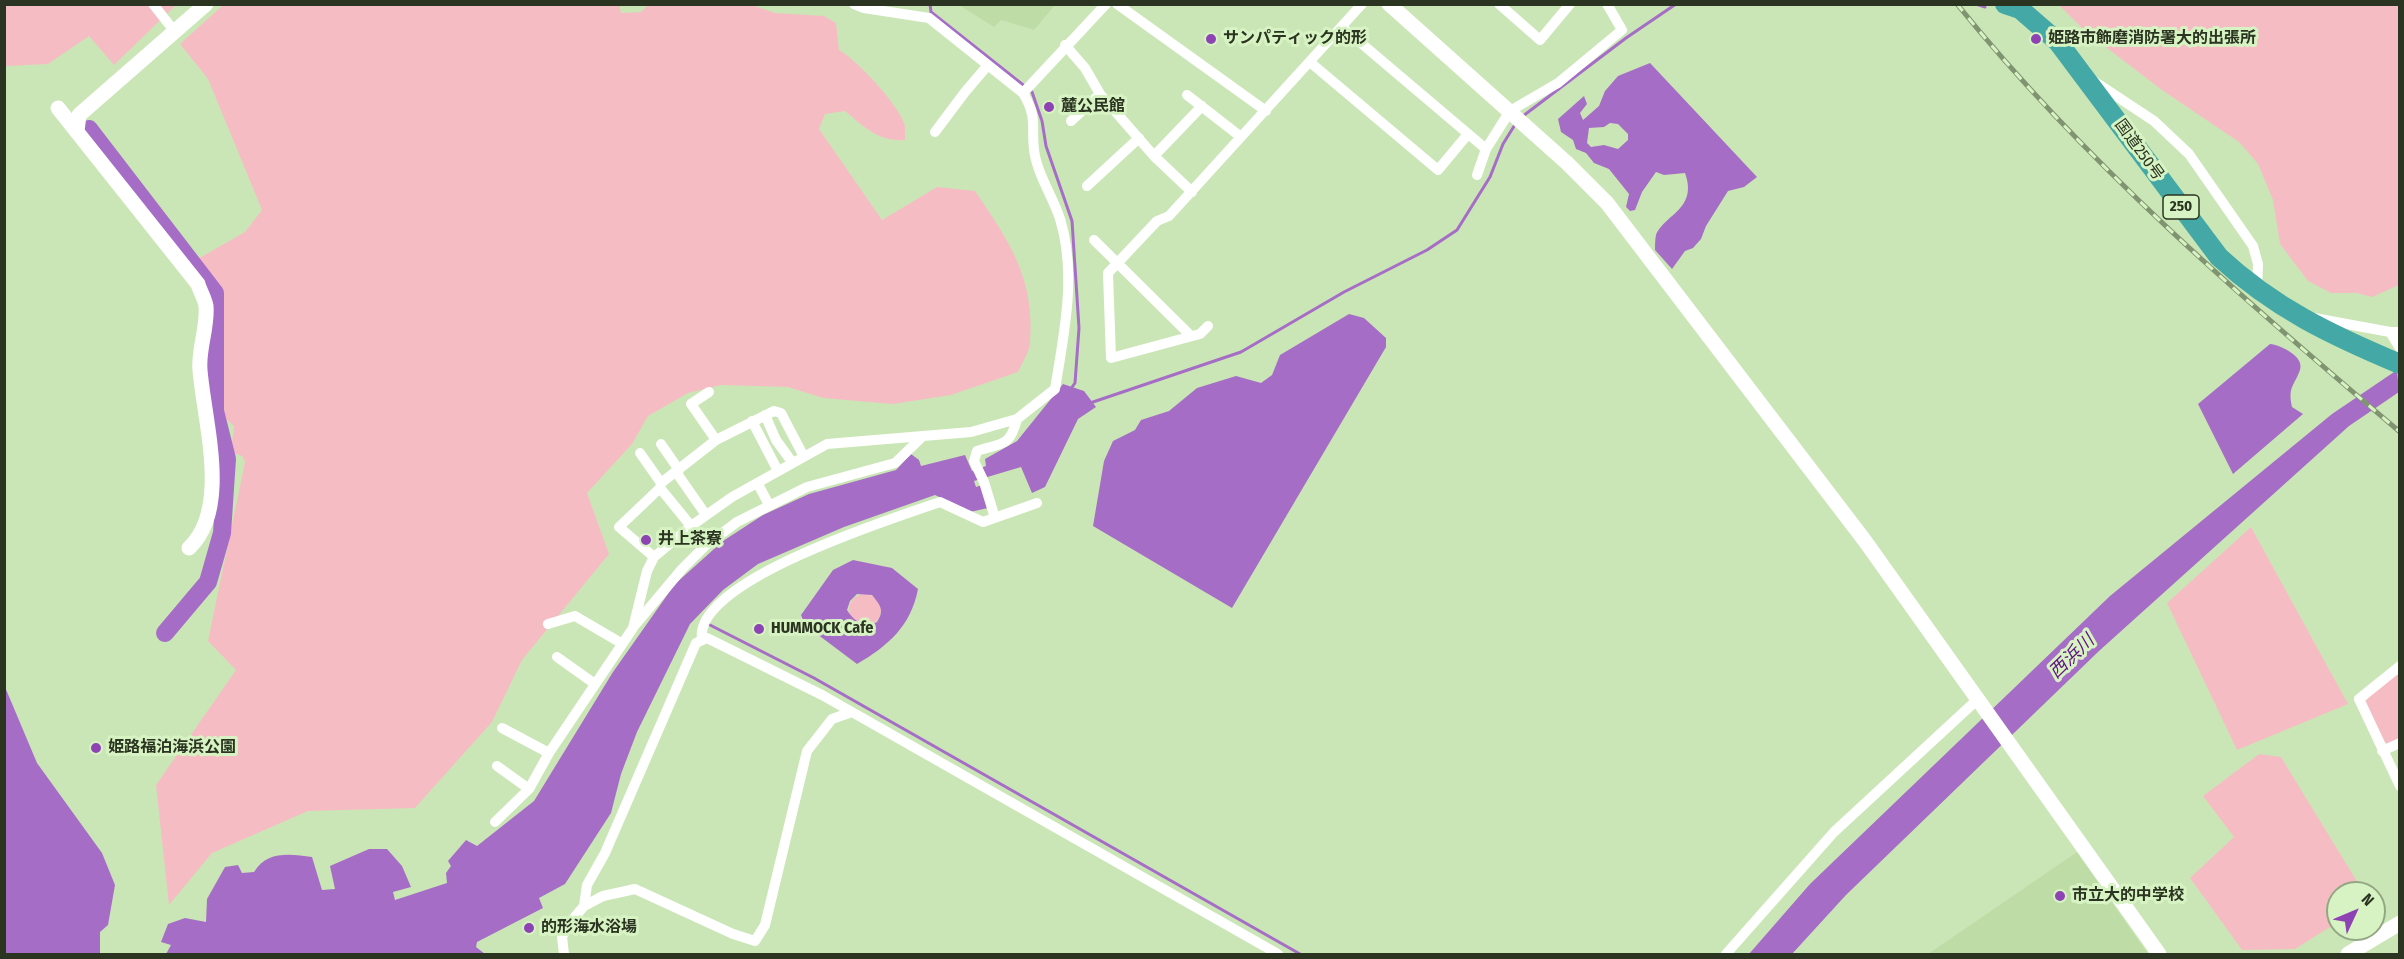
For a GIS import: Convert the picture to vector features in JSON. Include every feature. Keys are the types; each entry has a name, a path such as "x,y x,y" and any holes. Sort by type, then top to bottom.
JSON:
{"highway":[{"name":"国道250号","path":"2005,4 2020,9 2058,42 2219,257 2258,290 2299,318 2399,359"}],"street":[{"path":"153,4 175,32"},
{"path":"77,131 79,115 206,4"},
{"path":"633,628 646,571 654,557 706,515 803,455 827,444 971,432 1017,419 1055,389 1065,326 1068,265 1060,220 1034,151 1035,128 1032,108 1023,93 929,18 864,8 854,4"},
{"path":"1023,93 1065,45 1106,4"},
{"path":"1117,4 1266,111"},
{"path":"1208,326 1200,334 1111,358 1108,273 1156,221 1169,216 1311,63 1362,4"},
{"path":"1389,4 1568,163 1614,212 1865,541 2014,747 2159,954"},
{"path":"1499,4 1540,40 1570,4"},
{"path":"1477,175 1486,149 1516,117 1622,30 1607,4"},
{"path":"1342,27 1486,149"},
{"path":"1065,45 1085,68 1100,94 1154,156 1191,192"},
{"path":"1311,63 1438,170 1468,134"},
{"path":"936,132 988,65"},
{"path":"2084,76 2154,121 2189,154 2253,246 2258,264 2258,290"},
{"path":"1071,121 1100,94"},
{"path":"1187,95 1241,137"},
{"path":"1154,156 1202,106"},
{"path":"58,108 198,284 206,305 200,368 210,448 211,504 206,528 189,548"},
{"path":"1087,186 1139,138"},
{"path":"1095,240 1191,336"},
{"path":"2299,318 2318,318 2395,332 2399,359"},
{"path":"710,392 691,404 716,440"},
{"path":"654,557 619,527 660,486 716,440 774,411 781,412 803,455"},
{"path":"765,416 776,440 792,462"},
{"path":"995,518 984,482 974,462 977,451 1006,443 1013,436 1017,419"},
{"path":"752,421 778,471"},
{"path":"495,822 530,789 549,753 621,643 705,546 737,522 807,487 895,463 923,436"},
{"path":"661,444 706,515"},
{"path":"640,453 660,486 705,546"},
{"path":"758,484 769,505"},
{"path":"702,639 700,630 711,612 733,592 772,566 940,502 983,522 1037,503"},
{"path":"548,624 575,616 621,643"},
{"path":"584,906 587,885 604,853 696,643 707,638 852,712 1278,954"},
{"path":"557,657 595,684"},
{"path":"2400,666 2359,699 2400,786"},
{"path":"1726,954 1834,832 1981,701"},
{"path":"564,954 562,937 569,924 584,906 603,896 634,889 733,934 755,941 765,924 807,751 831,719 852,712"},
{"path":"502,728 549,753"},
{"path":"2382,751 2400,743"},
{"path":"497,766 530,789"},
{"path":"2348,954 2400,924"}],"shaded area":[{"path":"224,4 619,4 621,13 641,12 648,5 749,4 775,13 824,16 836,23 839,50 866,73 895,107 905,126 905,140 887,139 880,136 865,128 845,111 825,114 819,129 882,220 937,187 975,191 1009,244 1024,279 1030,319 1030,346 1018,372 951,395 893,404 823,398 788,387 721,385 688,393 648,416 632,444 587,493 609,554 522,660 492,722 415,808 308,811 212,853 169,905 156,785 236,670 208,641 245,462 242,456 231,452 234,426 227,420 219,404 217,386 220,358 217,355 218,338 223,335 223,300 218,288 196,260 245,232 262,210 208,79 180,44"},
{"path":"4,5 176,5 114,65 89,36 48,64 7,66 4,65"},
{"path":"959,5 1055,5 1034,30 1001,20 994,27"},
{"path":"2059,5 2399,5 2399,285 2372,297 2357,293 2331,293 2308,281 2280,244 2273,200 2258,164 2239,142 2162,90 2086,32"},
{"path":"2251,527 2348,704 2237,750 2167,603"},
{"path":"865,594 876,599 881,610 876,621 865,626 854,621 849,610 854,599"},
{"path":"2399,671 2399,739 2390,744 2384,742 2365,703 2368,697"},
{"path":"2259,754 2281,757 2357,881 2326,881 2326,930 2295,949 2242,950 2190,878 2234,837 2203,796"},
{"name":"市立大的中学校","path":"2077,852 2148,954 1928,954"}],"water":[{"path":"1650,63 1757,177 1744,187 1728,191 1706,226 1701,239 1693,248 1685,251 1672,269 1655,250 1656,235 1684,203 1688,185 1685,173 1664,175 1656,172 1642,192 1635,210 1630,211 1626,207 1629,194 1609,169 1594,163 1586,153 1576,149 1573,140 1561,132 1558,119 1584,96 1587,104 1580,113 1583,120 1599,106 1605,91 1618,76","holes":["1610,123 1618,124 1628,134 1628,140 1618,149 1604,145 1591,147 1587,143 1589,128 1604,127"]},
{"path":"1349,314 1364,318 1386,338 1386,347 1232,608 1093,526 1104,461 1113,441 1135,430 1141,420 1169,411 1197,388 1236,376 1261,383 1272,375 1280,355"},
{"path":"2270,344 2285,349 2299,360 2300,370 2292,388 2291,400 2292,407 2303,414 2233,474 2198,404"},
{"name":"西浜川","path":"2397,370 2399,392 2349,426 2099,651 1846,895 1792,954 1749,954 1810,884 2110,596 2332,414"},
{"path":"1063,384 1084,391 1096,407 1078,419 1045,487 1032,493 1021,467 974,481 976,487 982,485 988,508 970,512 935,495 844,527 758,564 723,590 690,624 637,732 621,774 611,813 565,884 539,898 543,908 477,942 476,947 485,954 166,954 171,945 161,942 168,924 185,918 206,922 207,899 225,867 238,865 242,873 254,872 266,860 280,855 312,857 322,890 335,889 330,866 369,849 387,849 402,866 411,887 393,892 395,900 447,883 446,873 451,866 448,861 466,840 477,846 534,801 613,672 675,584 723,541 763,515 809,494 896,470 911,454 919,460 921,466 965,455 972,471 986,466 985,459 1017,441"},
{"path":"853,560 892,568 918,589 910,614 896,634 879,650 857,664 805,625 801,615 833,570","holes":["857,594 872,595 879,605 881,614 877,622 868,625 853,618 847,610 850,601"]},
{"path":"5,687 37,763 102,853 115,885 108,925 100,932 100,954 5,954"}],"waterway":[{"path":"930,4 931,12 1032,92 1042,121 1046,146 1072,221 1079,328 1075,383 1070,390"},
{"path":"1523,116 1626,38 1676,4"},
{"path":"1976,4 1985,7"},
{"path":"1090,403 1241,352 1344,292 1427,250 1457,230 1490,177 1503,144 1516,123"},
{"path":"89,129 215,293 215,411 227,459 222,533 208,582 165,633"},
{"path":"710,625 814,678 1300,954"}],"railway":[{"path":"1957,4 2007,63 2113,175 2225,281 2400,432"}],"place":[{"name":"サンパティック的形","path":"1211,39"},
{"name":"姫路市飾磨消防署大的出張所","path":"2036,39"},
{"name":"麓公民館","path":"1049,107"},
{"name":"井上茶寮","path":"646,540"},
{"name":"HUMMOCK Cafe","path":"759,629"},
{"name":"姫路福泊海浜公園","path":"96,748"},
{"name":"市立大的中学校","path":"2060,896"},
{"name":"的形海水浴場","path":"529,928"}]}
